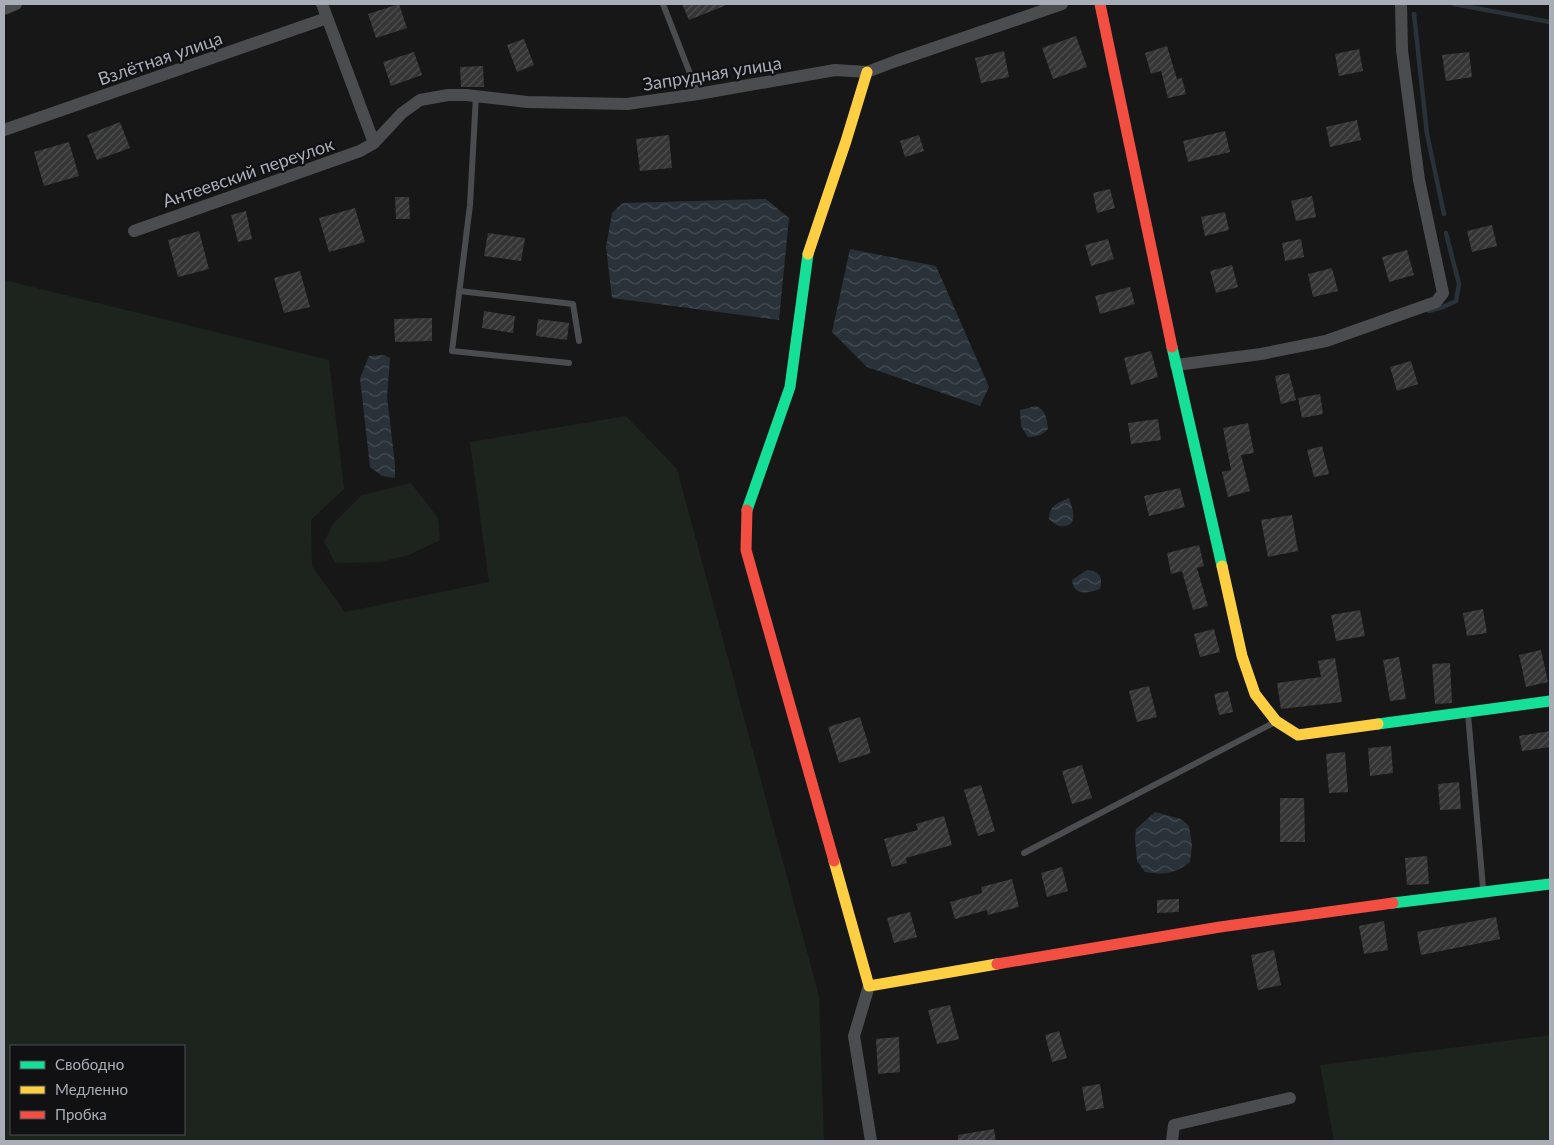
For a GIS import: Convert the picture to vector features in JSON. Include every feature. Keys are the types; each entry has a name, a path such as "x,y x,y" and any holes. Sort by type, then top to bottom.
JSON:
{"street":[{"path":"4,8 16,4"},
{"path":"322,4 374,143"},
{"name":"Запрудная улица","path":"374,143 402,113 420,100 448,95 527,102 627,104 698,94 835,70 867,72 1062,4"},
{"path":"1100,4 1176,365 1242,656 1255,694 1276,721 1298,734 1550,701"},
{"path":"1176,365 1261,354 1326,341 1436,302 1443,293 1419,180 1402,50 1401,4"},
{"name":"Взлётная улица","path":"4,130 327,18"},
{"path":"867,72 807,256 790,387 747,509 746,550 869,986 854,1036 871,1141"},
{"name":"Антеевский переулок","path":"134,231 360,150 374,143"},
{"path":"869,986 1220,927 1338,910 1550,884"},
{"path":"1172,1141 1174,1125 1290,1098"}],"lane":[{"path":"662,4 698,94"},
{"path":"476,96 470,204 452,351 569,363"},
{"path":"459,291 573,304 579,341"},
{"path":"1468,713 1484,892"},
{"path":"1024,853 1276,721"}],"shaded area":[{"path":"4,280 329,360 344,489 311,520 312,566 345,612 489,582 470,442 626,416 677,469 819,996 824,1141 4,1141"},
{"path":"411,483 438,518 440,540 409,555 381,562 335,563 324,542 333,524 362,495"},
{"path":"1550,1035 1550,1141 1334,1141 1320,1065"}],"water":[{"path":"766,199 789,218 779,320 612,298 606,247 612,213 623,203"},
{"path":"850,249 936,266 989,387 980,406 867,367 832,332"},
{"path":"384,355 390,358 387,397 395,478 382,476 370,467 360,378 369,356"},
{"path":"1036,406 1044,412 1048,429 1034,437 1028,437 1021,426 1020,410"},
{"path":"1069,498 1073,514 1071,524 1057,525 1049,519 1049,514 1055,505"},
{"path":"1087,570 1095,572 1100,576 1100,589 1082,592 1073,585 1072,580"},
{"path":"1155,812 1181,819 1189,826 1192,846 1190,862 1174,871 1163,873 1145,872 1137,861 1136,829"}],"building":[{"path":"399,4 407,28 376,38 368,14"},
{"path":"682,4 729,4 689,20"},
{"path":"1076,36 1087,67 1053,79 1042,48"},
{"path":"524,39 534,65 517,72 507,45"},
{"path":"1167,46 1177,79 1182,78 1186,94 1168,98 1161,71 1151,74 1145,53"},
{"path":"1359,49 1363,71 1339,76 1335,54"},
{"path":"1004,51 1009,77 981,83 975,58"},
{"path":"414,52 422,75 391,86 383,62"},
{"path":"1469,52 1472,77 1446,81 1442,55"},
{"path":"483,66 484,87 461,87 460,67"},
{"path":"1357,120 1361,140 1330,147 1326,127"},
{"path":"120,122 130,148 97,160 87,135"},
{"path":"1225,131 1230,152 1188,162 1183,141"},
{"path":"669,135 672,168 640,171 636,139"},
{"path":"919,135 924,151 905,157 900,141"},
{"path":"69,142 79,176 44,186 34,152"},
{"path":"1110,189 1115,208 1097,213 1093,193"},
{"path":"1312,196 1316,217 1296,221 1291,201"},
{"path":"395,197 409,197 410,219 396,219"},
{"path":"355,208 365,242 329,252 319,218"},
{"path":"246,211 252,239 238,242 231,215"},
{"path":"1225,212 1229,230 1205,236 1201,217"},
{"path":"1492,225 1497,246 1472,252 1467,231"},
{"path":"199,231 209,269 178,277 168,240"},
{"path":"488,233 525,238 521,261 484,256"},
{"path":"1108,239 1114,259 1091,266 1085,245"},
{"path":"1301,239 1304,257 1285,261 1282,243"},
{"path":"1407,250 1414,275 1389,282 1382,257"},
{"path":"1232,265 1238,287 1216,293 1210,271"},
{"path":"1332,268 1338,291 1313,297 1308,274"},
{"path":"300,271 310,307 284,313 274,278"},
{"path":"1130,287 1135,304 1100,314 1095,296"},
{"path":"484,311 515,316 513,333 482,328"},
{"path":"432,318 432,341 395,342 394,319"},
{"path":"538,319 569,323 567,340 536,336"},
{"path":"1151,351 1158,377 1131,385 1124,358"},
{"path":"1411,361 1418,384 1397,391 1390,367"},
{"path":"1289,373 1296,400 1281,404 1275,376"},
{"path":"1320,394 1323,414 1302,418 1298,398"},
{"path":"1158,419 1161,440 1131,444 1128,423"},
{"path":"1248,423 1254,453 1241,455 1250,491 1228,497 1222,472 1231,470 1223,428"},
{"path":"1322,446 1329,474 1314,477 1307,450"},
{"path":"1180,488 1185,507 1149,516 1144,496"},
{"path":"1292,515 1298,551 1268,557 1261,520"},
{"path":"1199,545 1204,566 1197,568 1208,606 1193,610 1182,571 1171,574 1167,553"},
{"path":"1483,609 1487,633 1467,636 1463,613"},
{"path":"1360,610 1365,636 1336,641 1331,615"},
{"path":"1214,629 1220,652 1200,657 1194,634"},
{"path":"1541,650 1548,682 1526,687 1519,655"},
{"path":"1399,657 1406,699 1390,701 1383,660"},
{"path":"1335,658 1342,702 1281,709 1277,683 1321,677 1318,661"},
{"path":"1450,663 1452,703 1435,704 1432,664"},
{"path":"1149,686 1157,717 1137,722 1129,691"},
{"path":"1228,691 1233,712 1219,715 1214,694"},
{"path":"860,717 871,753 839,763 828,727"},
{"path":"1550,731 1550,747 1522,751 1519,736"},
{"path":"1391,746 1393,773 1370,776 1368,748"},
{"path":"1345,752 1348,792 1329,793 1326,754"},
{"path":"1082,765 1092,798 1072,804 1062,771"},
{"path":"1459,782 1461,809 1440,810 1438,784"},
{"path":"981,785 995,831 978,836 964,790"},
{"path":"1280,798 1304,798 1305,842 1280,842"},
{"path":"944,816 952,845 906,858 907,863 892,867 884,839 918,830 916,824"},
{"path":"1427,856 1429,884 1407,885 1405,858"},
{"path":"1062,867 1068,891 1047,897 1041,873"},
{"path":"1012,879 1019,907 988,915 987,910 955,919 950,902 982,893 981,887"},
{"path":"1179,899 1179,912 1157,913 1157,900"},
{"path":"910,912 917,937 894,943 887,918"},
{"path":"1496,917 1500,939 1421,955 1417,932"},
{"path":"1384,921 1388,950 1364,954 1359,926"},
{"path":"1274,950 1281,985 1258,990 1251,955"},
{"path":"950,1005 959,1039 937,1044 928,1010"},
{"path":"1059,1031 1067,1058 1052,1062 1045,1035"},
{"path":"899,1037 900,1072 878,1074 876,1039"},
{"path":"1100,1084 1104,1108 1086,1111 1082,1087"},
{"path":"994,1129 996,1141 958,1141 958,1135"}],"waterway":[{"path":"1454,4 1550,22"},
{"path":"1414,14 1427,134 1444,214"},
{"path":"1429,311 1456,301 1459,284 1446,233"}],"traffic: fast":[{"path":"747,510 790,387 808,254"},
{"path":"1172,347 1222,566"},
{"path":"1378,724 1550,701"},
{"path":"1393,903 1550,884"}],"traffic: slow":[{"path":"808,254 867,72"},
{"path":"1222,566 1242,656 1255,694 1276,721 1298,735 1378,724"},
{"path":"834,861 869,986 997,964"}],"traffic: jam":[{"path":"1100,4 1172,347"},
{"path":"747,510 746,550 834,861"},
{"path":"997,964 1220,927 1393,903"}]}
